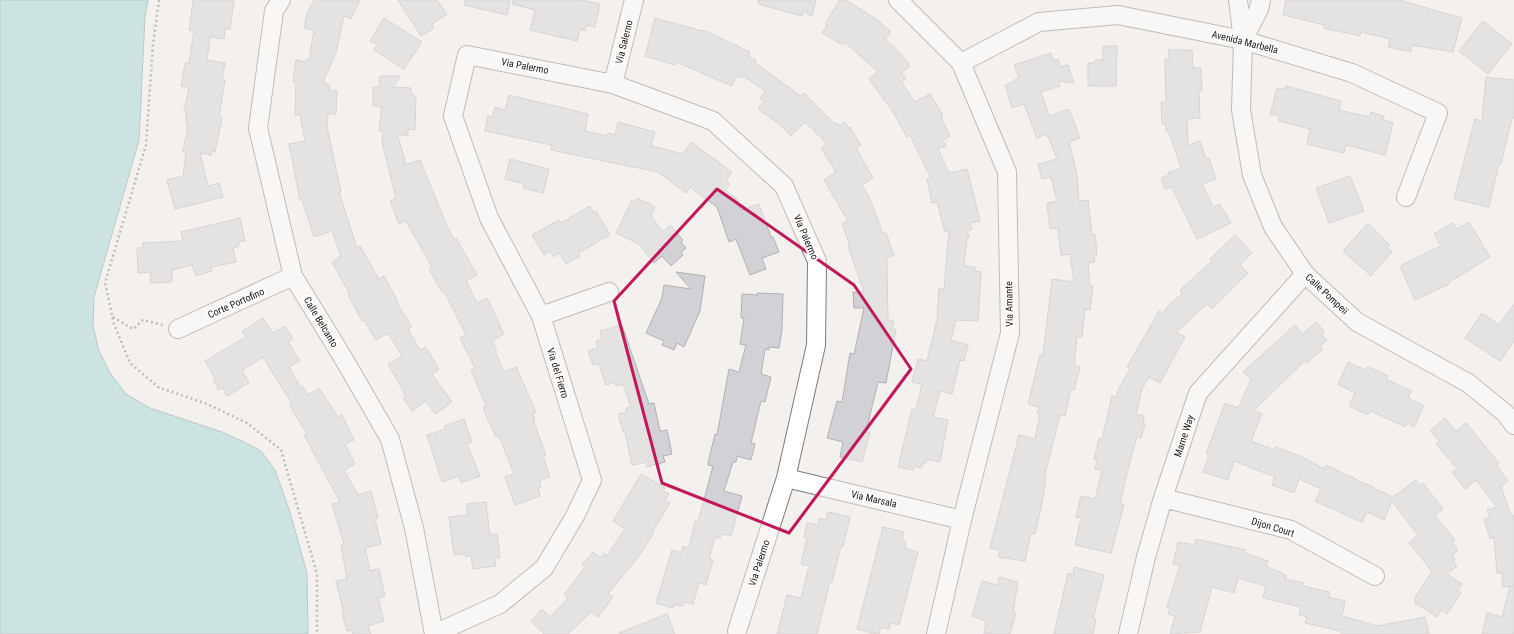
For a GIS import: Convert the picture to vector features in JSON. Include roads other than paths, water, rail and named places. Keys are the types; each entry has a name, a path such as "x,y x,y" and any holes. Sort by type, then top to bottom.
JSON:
{"street":[{"name":"Calle Belcanto","path":"281,0 274,11 258,128 293,276 345,361 390,440 414,528 434,634"},
{"name":"Via Salerno","path":"613,84 634,0"},
{"name":"Via Amante","path":"898,0 961,63 1007,172 1010,333 962,520 936,634"},
{"name":"Calle Pompeii","path":"1238,0 1243,40 1241,110 1252,175 1273,226 1305,274 1357,322 1468,382 1505,413 1514,425"},
{"name":"Calle Pompeii","path":"1243,40 1261,0"},
{"name":"Avenida Marbella","path":"961,63 1039,22 1118,15 1243,40 1352,73 1438,113 1406,197"},
{"name":"Via Palermo","path":"467,54 613,84 713,121 784,186 817,261 816,344 786,478 737,631"},
{"name":"Via del Fierro","path":"434,634 500,604 544,568 575,516 592,480 541,316 489,218 453,116 467,54"},
{"name":"Marne Way","path":"1128,634 1146,557 1163,498 1198,393 1305,274"},
{"name":"Corte Portofino","path":"178,329 293,276"},
{"path":"541,316 609,292"},
{"name":"Via Marsala","path":"786,478 962,520"},
{"name":"Dijon Court","path":"1163,498 1291,530 1375,576"}],"water":[{"path":"0,0 148,0 145,17 139,140 94,297 93,326 99,351 110,373 126,394 150,408 222,432 261,451 275,470 289,509 307,573 308,634 0,634"}]}
